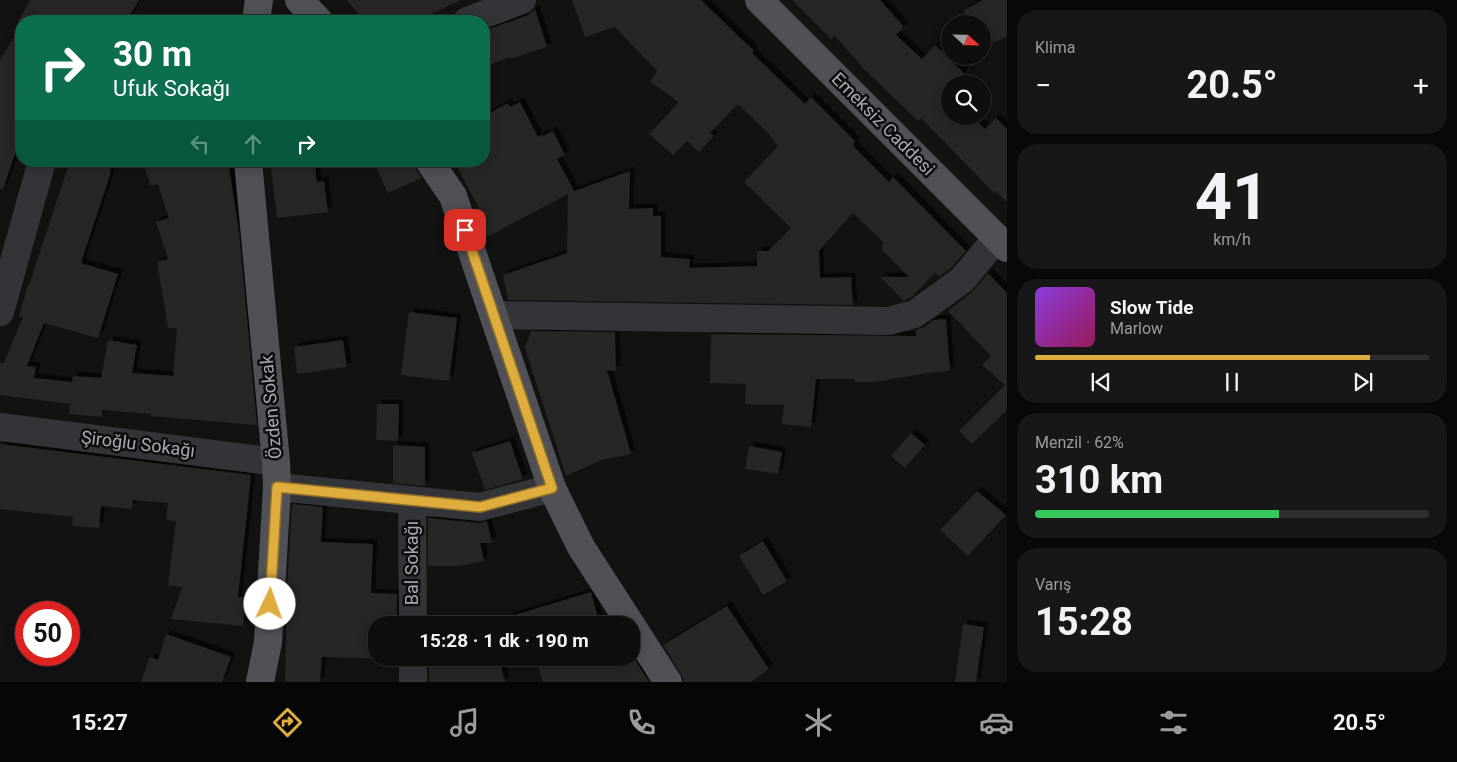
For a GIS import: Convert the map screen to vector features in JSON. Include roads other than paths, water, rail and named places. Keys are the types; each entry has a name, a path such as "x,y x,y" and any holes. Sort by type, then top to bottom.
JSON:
{"main road":[{"path":"257,15 260,0"},
{"path":"299,0 313,15"},
{"name":"Emeksiz Caddesi","path":"759,0 1002,243"},
{"name":"Özden Sokak","path":"249,167 276,474 268,642 260,682"},
{"path":"433,167 453,196 552,488 581,547 668,682"}],"street":[{"path":"483,15 522,0"},
{"path":"0,312 40,167"},
{"path":"494,315 889,321 915,314 962,280 1002,243"},
{"name":"Şiroğlu Sokağı","path":"0,427 276,474 412,501 480,507 552,488"},
{"name":"Bal Sokağı","path":"412,501 413,616"},
{"path":"413,666 413,682"}]}
